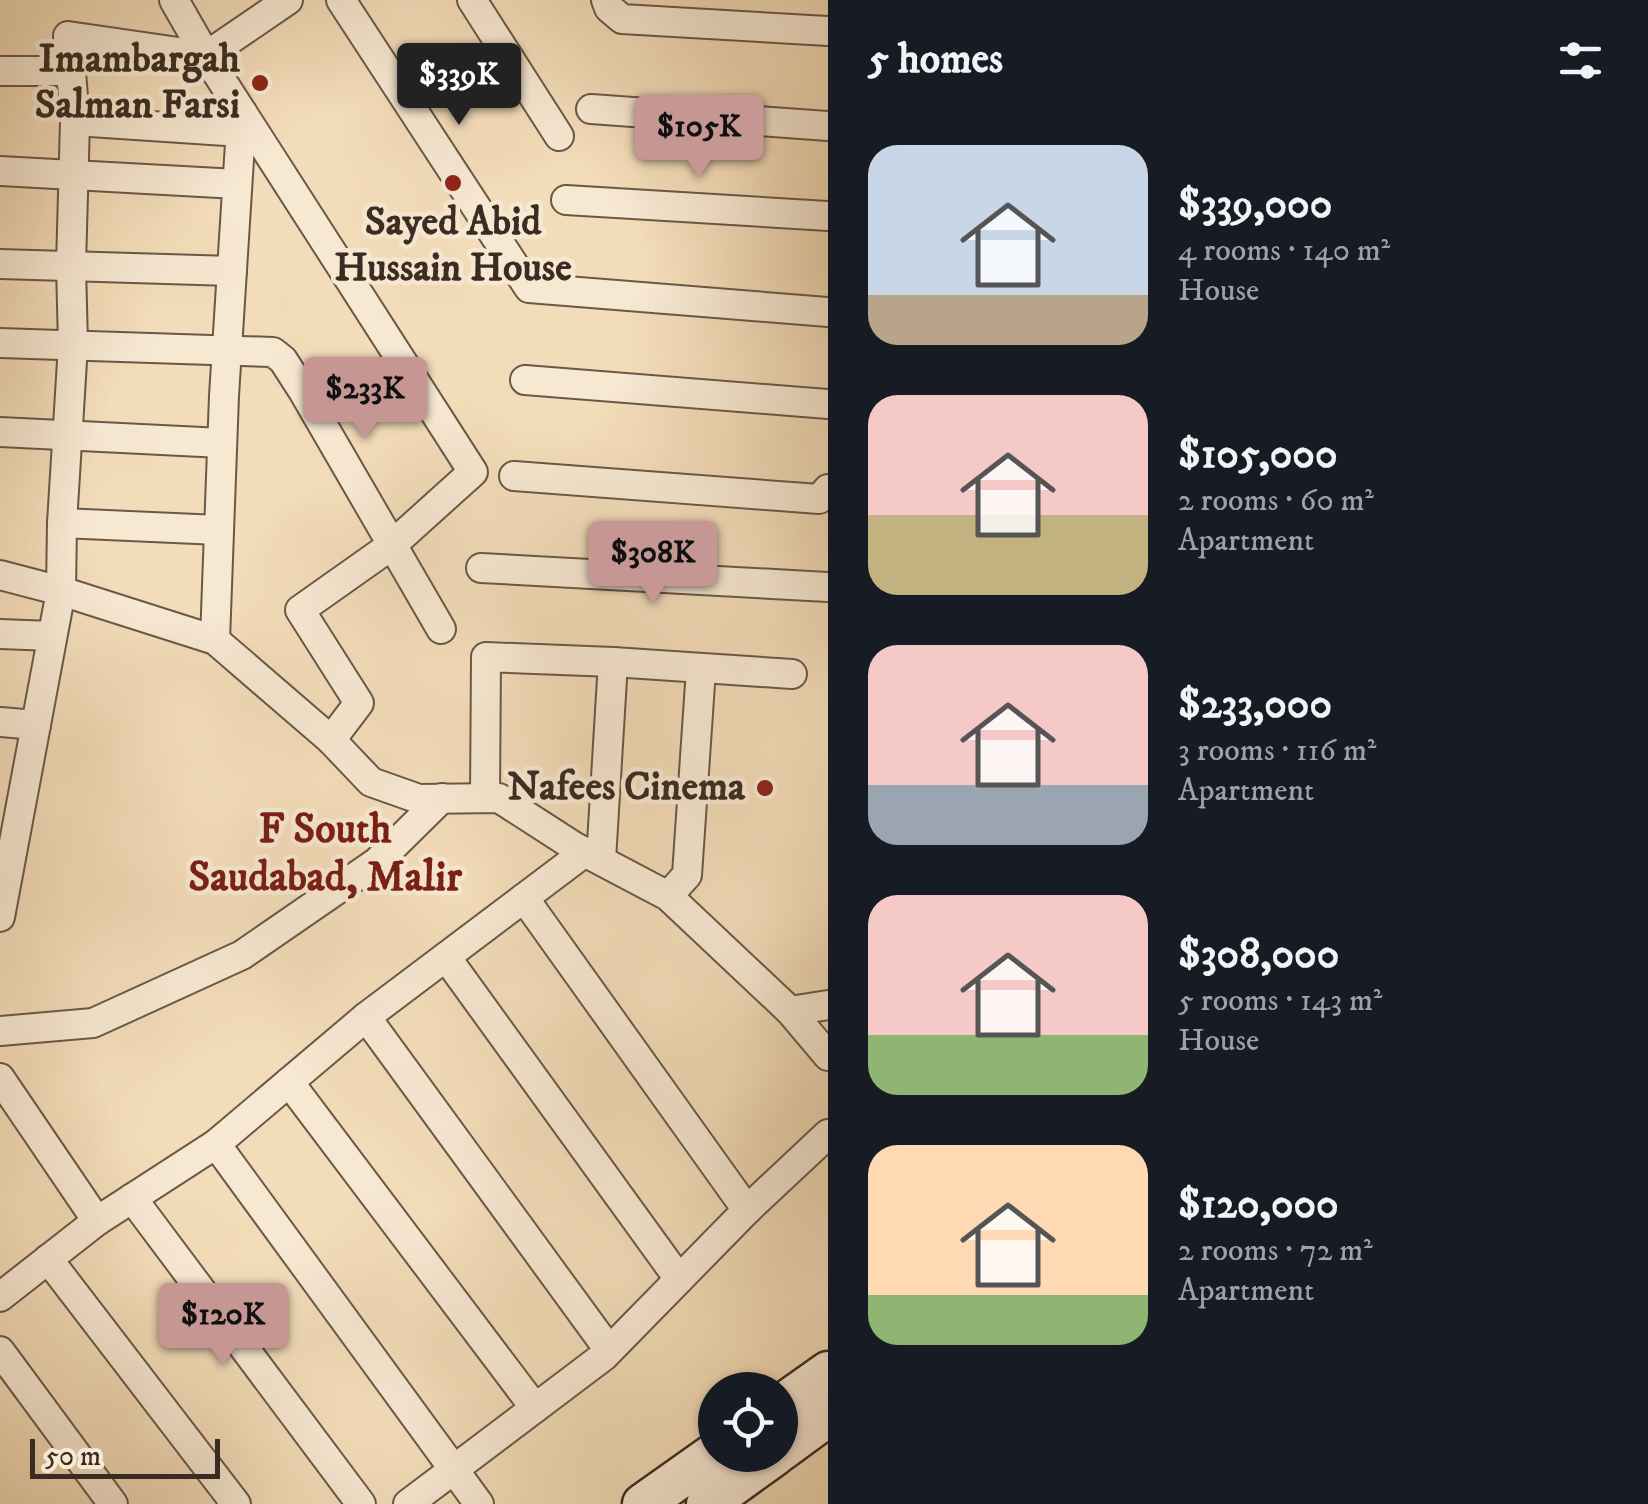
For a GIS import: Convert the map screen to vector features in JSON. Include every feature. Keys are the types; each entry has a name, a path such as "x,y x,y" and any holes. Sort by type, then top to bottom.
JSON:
{"main road":[{"path":"798,1393 828,1372"},
{"path":"798,1438 828,1416"},
{"path":"643,1504 698,1465"},
{"path":"706,1504 751,1472"}],"street":[{"path":"174,0 241,122 474,472 392,545 300,610 359,703 332,740"},
{"path":"0,918 10,814 36,724 60,591 73,345 75,121 68,36 206,56 288,0"},
{"path":"340,0 530,288 828,312"},
{"path":"472,0 559,136"},
{"path":"606,0 622,19 828,31"},
{"path":"0,70 71,71"},
{"path":"591,109 828,126"},
{"path":"75,121 241,122"},
{"path":"215,640 241,122"},
{"path":"0,171 238,184"},
{"path":"566,200 828,216"},
{"path":"0,264 232,271"},
{"path":"0,344 272,352 283,360 441,629"},
{"path":"525,380 828,404"},
{"path":"0,432 222,442"},
{"path":"514,476 820,499 828,489"},
{"path":"62,522 219,530"},
{"path":"481,568 828,588"},
{"path":"0,575 215,640 332,740 371,782 419,798 499,798 593,856 668,896 790,1011 828,1056"},
{"path":"0,634 52,636"},
{"path":"484,798 486,657 792,674"},
{"path":"593,856 614,662"},
{"path":"668,896 687,875 701,669"},
{"path":"0,722 36,724"},
{"path":"0,1030 93,1022 242,956 377,862 442,798"},
{"path":"0,1297 97,1220 216,1144 366,1017 524,898 593,856"},
{"path":"524,898 748,1210"},
{"path":"446,957 680,1279"},
{"path":"790,1011 828,1005"},
{"path":"366,1017 610,1350"},
{"path":"0,1078 97,1220"},
{"path":"289,1082 535,1408"},
{"path":"408,1504 610,1350 828,1134"},
{"path":"216,1144 479,1504"},
{"path":"132,1198 361,1504"},
{"path":"48,1259 236,1504"},
{"path":"0,1351 112,1504"}],"place":[{"name":"Imambargah Salman Farsi","path":"260,83"},
{"name":"Sayed Abid Hussain House","path":"453,183"},
{"name":"Nafees Cinema","path":"765,788"}],"district":[{"name":"F South Saudabad, Malir","path":"325,854"}]}
